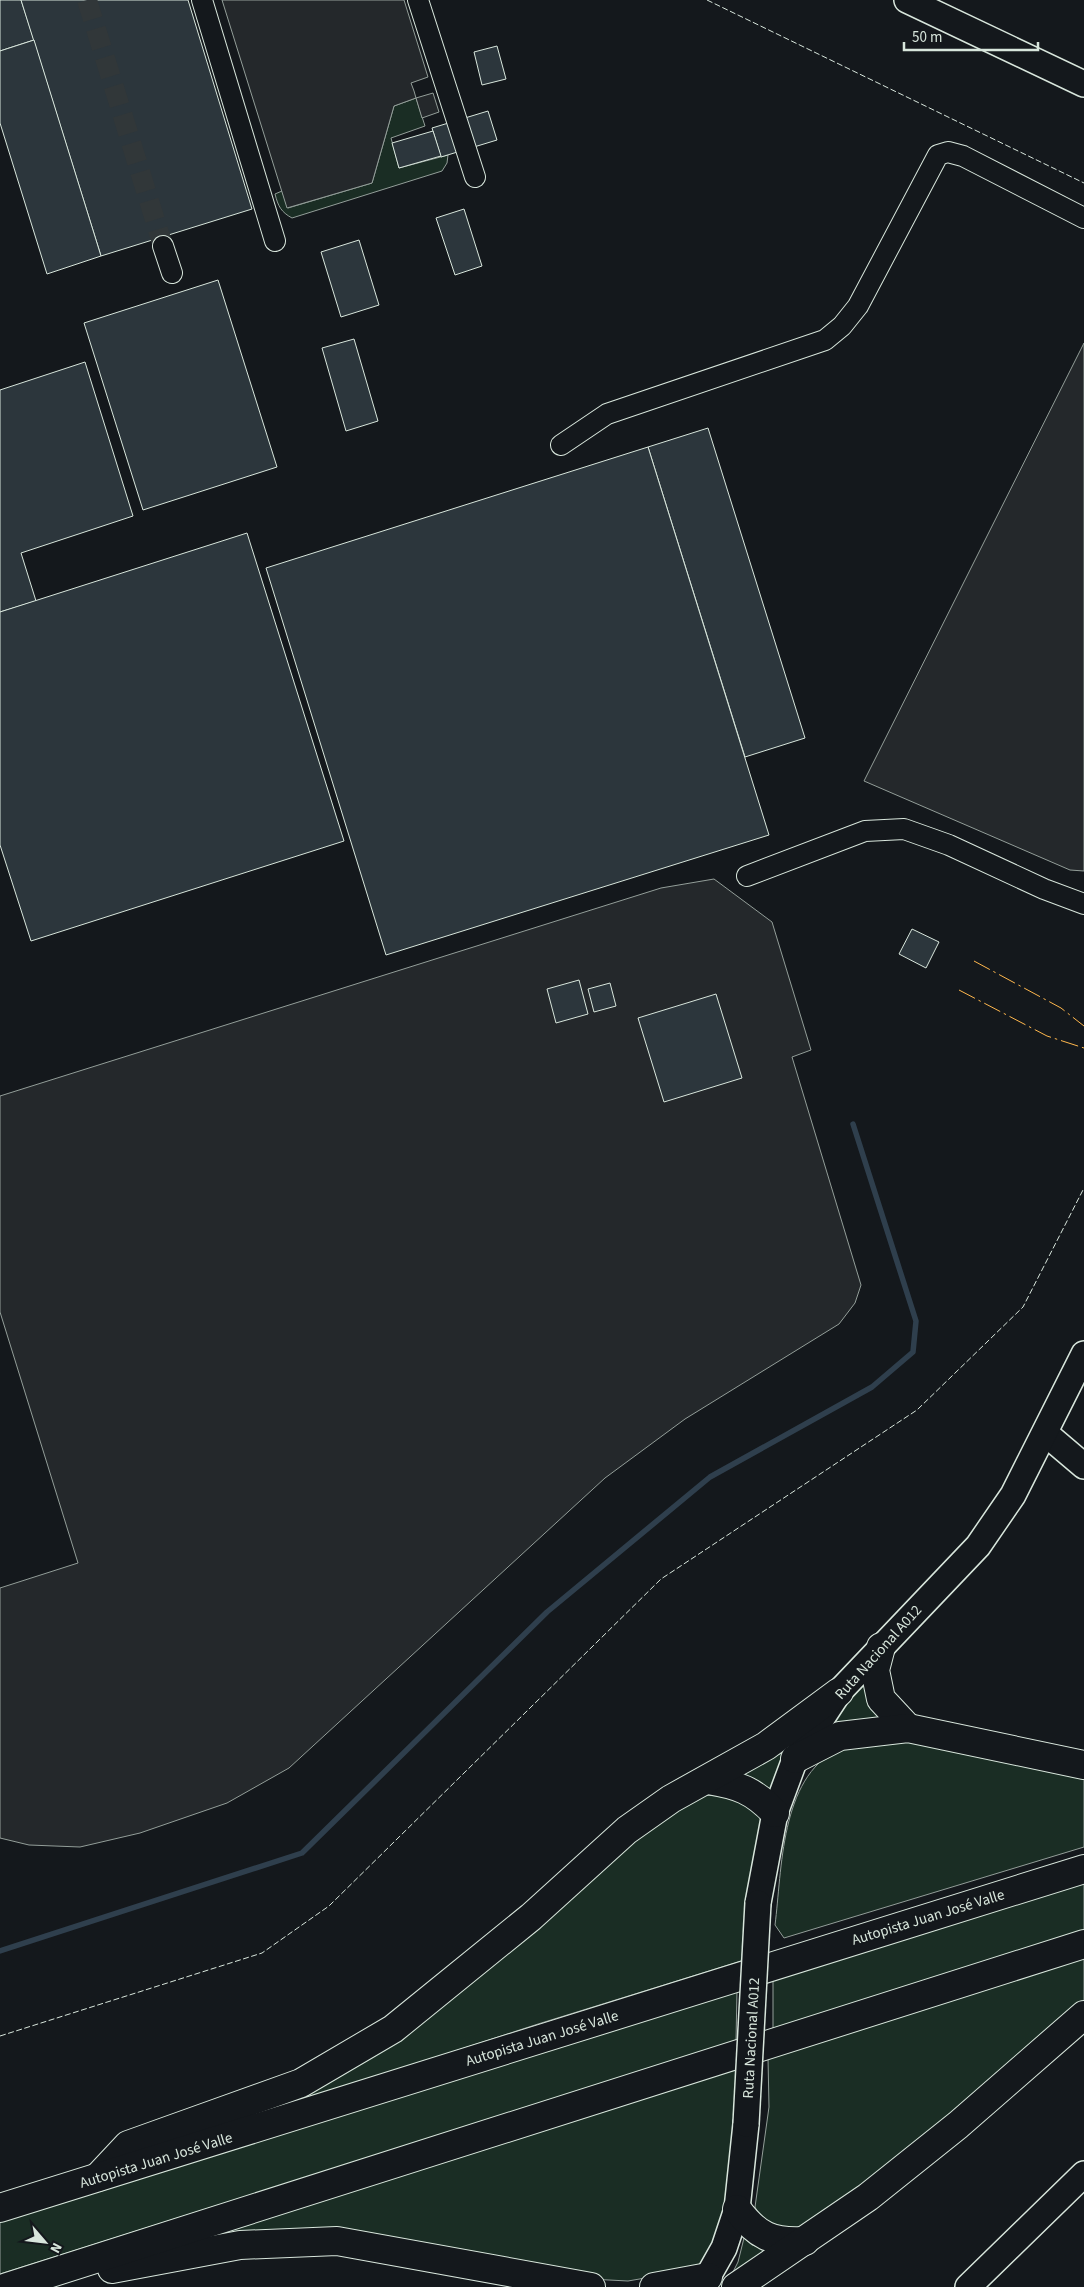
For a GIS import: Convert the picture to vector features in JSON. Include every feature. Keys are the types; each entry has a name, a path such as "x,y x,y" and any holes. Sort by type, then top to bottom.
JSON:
{"highway":[{"path":"881,1647 876,1670 881,1698 908,1728"},
{"path":"97,2178 128,2145 301,2083 393,2030 531,1917 628,1830 671,1799 766,1746 840,1692"},
{"path":"795,1759 840,1736 908,1728 1084,1765"},
{"path":"708,1780 736,1785 760,1797 775,1813"},
{"name":"Autopista Juan José Valle","path":"0,2208 1084,1868"},
{"path":"7,2287 1084,1944"},
{"path":"736,2287 805,2241 883,2185 958,2124 1084,2015"},
{"path":"737,2209 747,2222 764,2235 782,2242 805,2241"},
{"path":"15,2287 240,2246 338,2241 591,2287"},
{"path":"654,2287 705,2282"}],"main road":[{"path":"908,0 1084,84"},
{"name":"Ruta Nacional A012","path":"705,2282 724,2248 737,2209 746,2124 758,1903 775,1813 795,1759 840,1692 978,1546 1013,1495 1084,1354"},
{"path":"1045,1433 1084,1466"},
{"path":"968,2287 1084,2174"}],"lane":[{"path":"202,0 275,241"},
{"path":"418,0 475,177"},
{"path":"561,444 607,414 825,340 842,326 858,306 930,166 938,155 948,152 963,156 1084,218"},
{"path":"164,246 172,273"},
{"path":"747,876 865,831 904,829 948,845 1044,889 1084,904"}],"green space":[{"path":"416,98 425,126 391,138 399,168 448,155 447,163 442,171 292,218 283,211 275,194 282,191 288,208 372,183 394,106"},
{"path":"869,1680 888,1721 828,1728 853,1692"},
{"path":"898,1740 1084,1772 1084,1847 784,1938 775,1925 783,1853 787,1827 794,1803 805,1781 819,1763 838,1750"},
{"path":"789,1750 774,1793 758,1781 738,1772"},
{"path":"702,1795 737,1797 762,1817 748,1959 538,2024 274,2110 317,2086 657,1821"},
{"path":"1084,1878 1084,1934 773,2034 773,1976"},
{"path":"1084,1956 1084,2008 957,2116 809,2226 784,2229 765,2222 755,2207 769,2107 768,2058"},
{"path":"737,1989 736,2042 0,2274 0,2222"},
{"path":"738,2069 731,2174 723,2215 712,2251 697,2269 628,2281 590,2279 484,2257 168,2244"},
{"path":"744,2238 752,2245 772,2251 730,2278 738,2262"}],"shaded area":[{"path":"222,0 404,0 428,77 411,83 416,98 394,106 372,183 287,208"},
{"path":"433,93 439,112 422,118 416,98"},
{"path":"1084,343 1084,871 1070,870 864,781"},
{"path":"714,879 772,922 811,1050 792,1057 861,1285 855,1303 839,1324 685,1419 605,1478 289,1768 227,1803 140,1833 80,1847 29,1845 0,1838 0,1588 78,1563 0,1312 0,1096 661,888"}],"building":[{"path":"0,0 21,0 34,40 0,51"},
{"path":"21,0 188,0 252,209 101,256"},
{"path":"34,40 101,256 47,274 0,123 0,51"},
{"path":"497,46 506,79 482,85 474,52"},
{"path":"488,111 497,140 441,157 432,128"},
{"path":"433,131 441,156 399,168 392,143"},
{"path":"464,209 482,266 455,275 436,218"},
{"path":"359,240 379,305 341,317 321,252"},
{"path":"218,280 277,467 143,510 84,323"},
{"path":"354,339 378,421 346,431 322,348"},
{"path":"85,362 133,516 21,553 36,601 0,612 0,390"},
{"path":"708,428 805,738 745,757 648,447"},
{"path":"648,447 769,835 386,955 266,568"},
{"path":"247,533 344,841 31,941 0,845 0,612"},
{"path":"912,929 939,942 926,968 899,954"},
{"path":"579,980 588,1014 556,1023 547,989"},
{"path":"610,983 616,1006 594,1012 588,989"},
{"path":"716,994 742,1078 664,1102 638,1018"}],"waterway":[{"path":"0,1951 302,1853 547,1612 710,1477 872,1387 913,1352 916,1321 853,1124"}],"tunnel":[{"path":"87,0 163,246"}],"fence":[{"path":"707,0 1084,183"},
{"path":"0,2036 262,1953 329,1906 661,1579 917,1410 1023,1307 1084,1188"}],"power":[{"path":"974,961 1061,1008 1084,1026"},
{"path":"959,990 1047,1036 1084,1048"}]}
